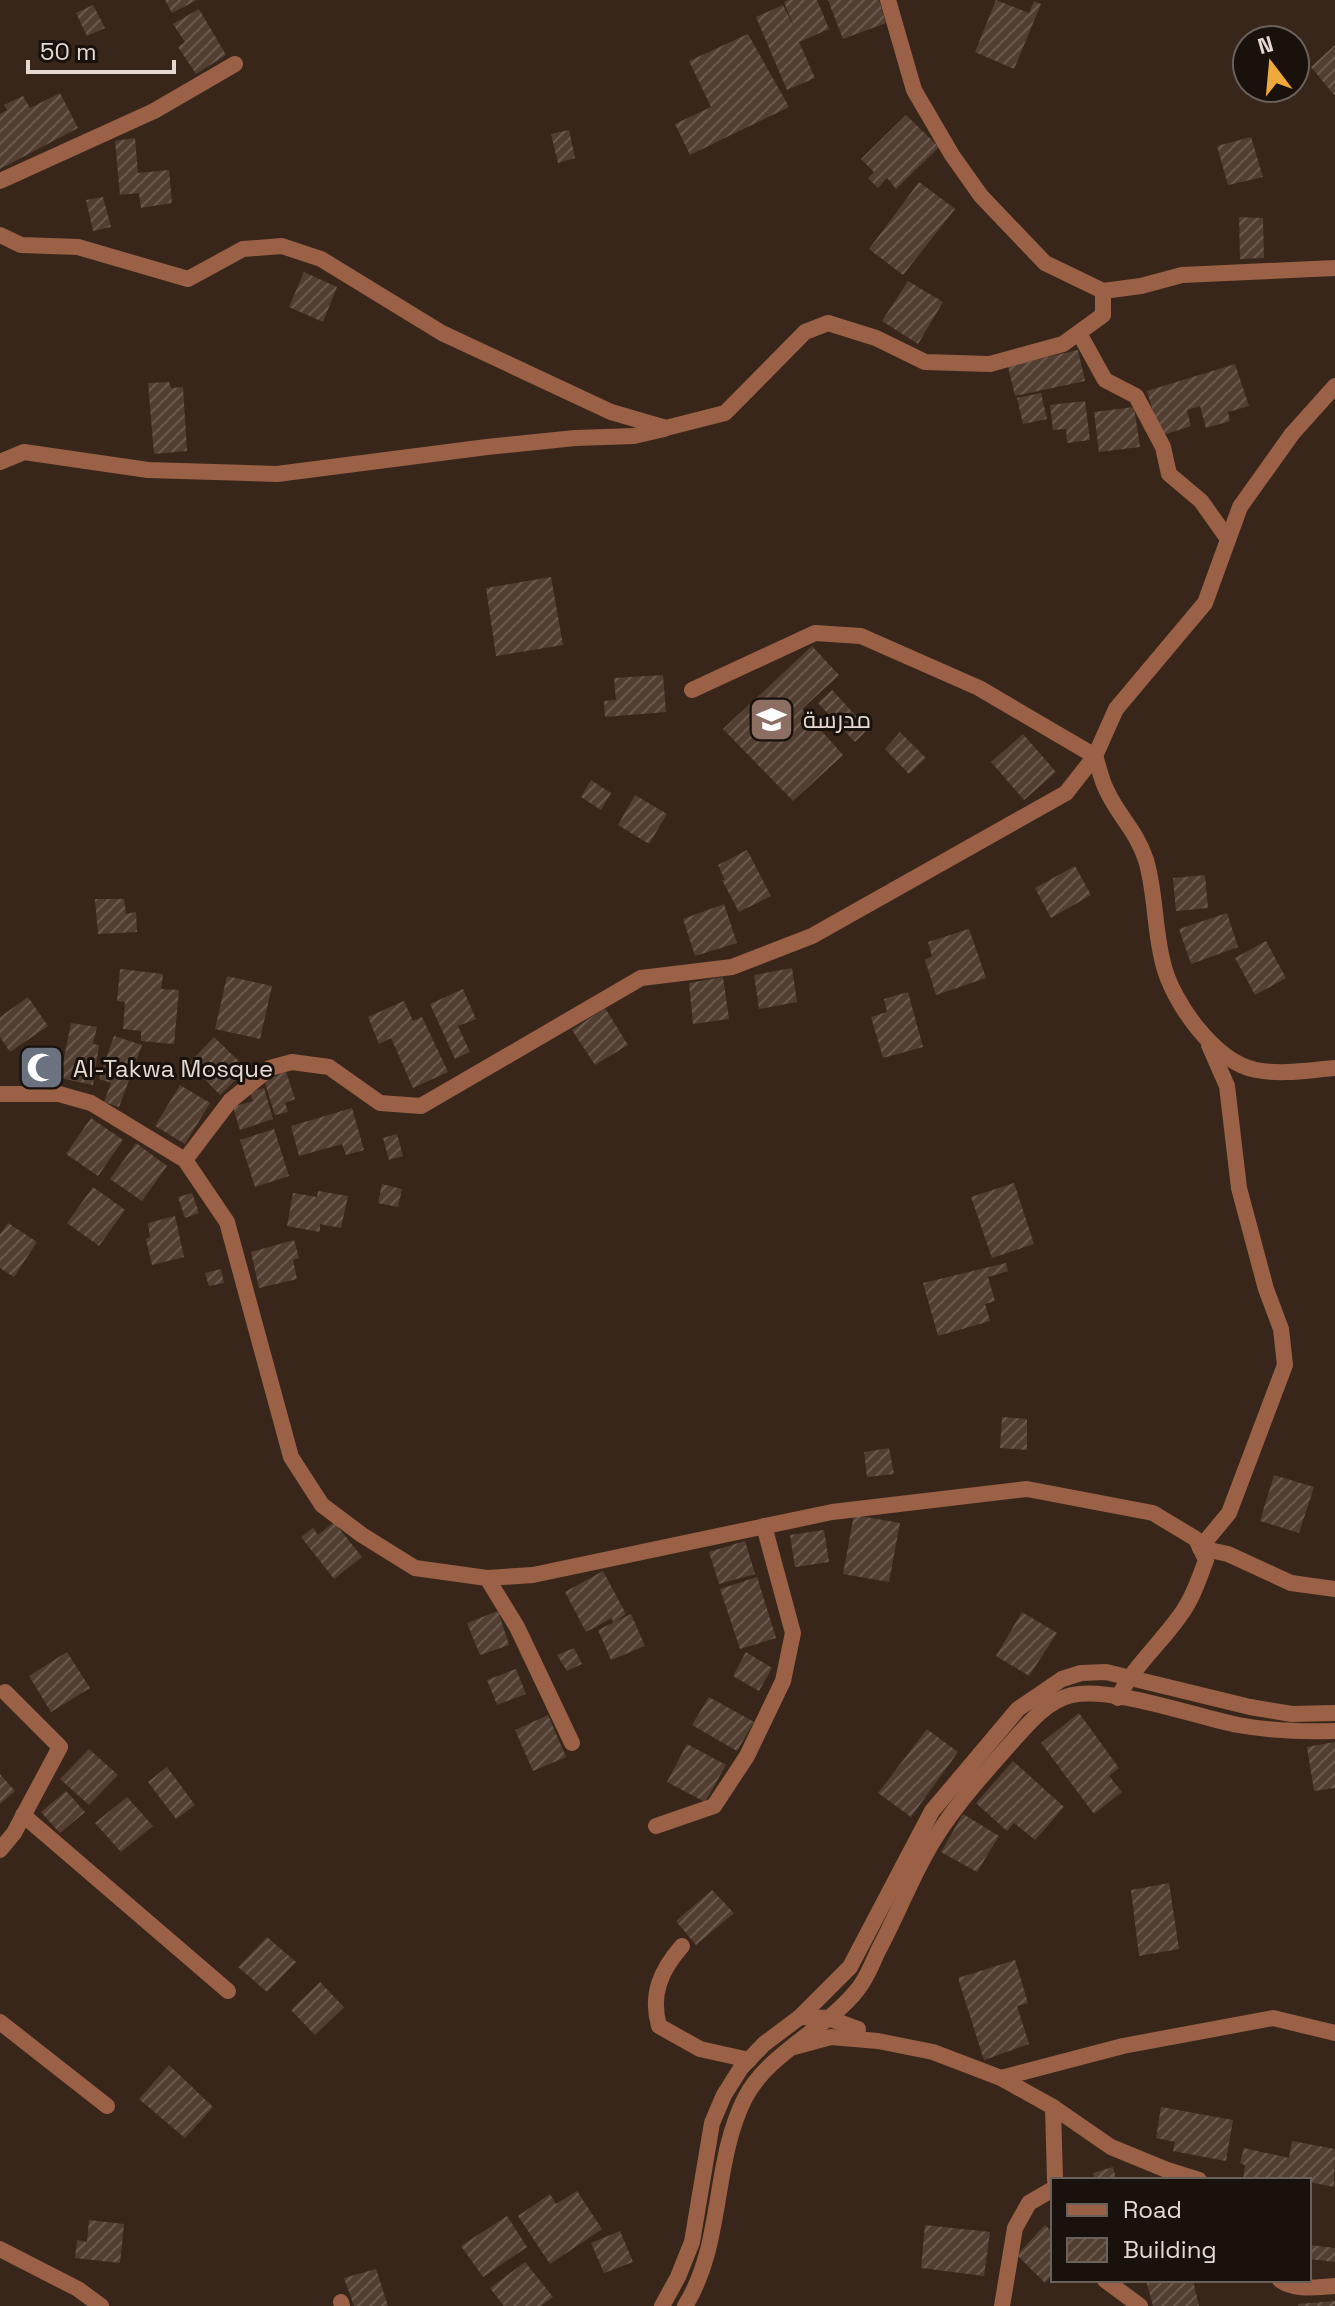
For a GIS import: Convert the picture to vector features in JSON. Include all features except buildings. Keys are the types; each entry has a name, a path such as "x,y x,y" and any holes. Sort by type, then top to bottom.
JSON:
{"street":[{"path":"888,0 914,90 952,155 981,196 1045,263 1103,291 1141,286 1182,275 1335,268"},
{"path":"0,181 154,111 235,64"},
{"path":"0,235 21,245 78,247 188,279 243,249 282,246 321,259 442,333 611,412 666,428"},
{"path":"0,462 24,452 148,470 277,474 487,447 575,438 634,436 725,413 805,332 828,323 876,338 925,362 990,364 1063,344 1103,315 1103,291"},
{"path":"1079,333 1105,380 1136,396 1163,447 1169,474 1201,501 1228,539"},
{"path":"185,1160 230,1101 270,1068 292,1062 329,1067 380,1103 421,1106 641,978 732,967 812,936 1066,793 1095,756 1116,709 1205,603 1240,507 1292,434 1335,386"},
{"path":"692,690 815,633 861,636 979,688 1095,756 1107,791 1133,828 1145,858 1153,889 1163,964 1175,993 1207,1040 1227,1086 1239,1188 1266,1289 1281,1329 1285,1365 1229,1513 1200,1548"},
{"path":"1207,1040 1228,1057 1253,1070 1280,1073 1335,1068"},
{"path":"0,1094 59,1094 91,1103 185,1160 227,1222 291,1457 322,1505 362,1535 415,1568 487,1578 533,1575 832,1512 1027,1489 1153,1513 1196,1539 1206,1560 1182,1614 1128,1677 1118,1698"},
{"path":"656,1826 714,1806 747,1756 783,1681 793,1633 764,1526"},
{"path":"1200,1548 1228,1554 1291,1583 1335,1589"},
{"path":"487,1578 517,1627 572,1743"},
{"path":"662,2306 692,2242 712,2123 724,2095 764,2044 828,1992 850,1967 932,1811 1018,1709 1062,1679 1081,1673 1106,1672 1250,1707 1292,1714 1335,1713"},
{"path":"0,1850 60,1747 5,1692"},
{"path":"685,2306 697,2287 730,2134 746,2095 764,2073 860,1986 925,1856 962,1798 1035,1717 1063,1698 1092,1694 1240,1725 1296,1733 1335,1731"},
{"path":"23,1815 228,1991"},
{"path":"682,1946 665,1966 657,1986 655,2011 659,2026 700,2049 749,2060"},
{"path":"828,1992 825,2004 828,2018"},
{"path":"853,1995 854,2033"},
{"path":"800,2017 828,2018 854,2033 933,2052 1001,2078 1053,2107 1111,2147 1194,2178"},
{"path":"1001,2078 1123,2046 1273,2018 1335,2033"},
{"path":"0,2022 107,2106"},
{"path":"794,2047 854,2033"},
{"path":"1053,2107 1055,2178"},
{"path":"1002,2306 1015,2228 1029,2203 1051,2190"},
{"path":"0,2249 78,2289 101,2306"},
{"path":"1108,2282 1140,2306"},
{"path":"1282,2282 1309,2288 1335,2286"}],"place":[{"name":"مدرسة","path":"772,719"},
{"name":"Al-Takwa Mosque","path":"42,1068"}]}
